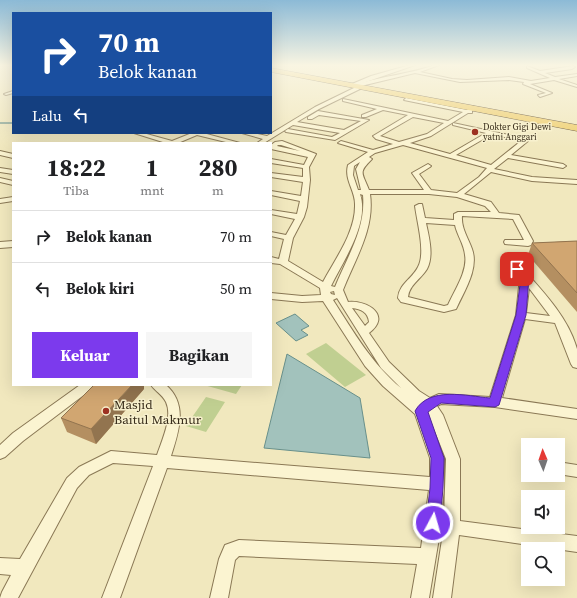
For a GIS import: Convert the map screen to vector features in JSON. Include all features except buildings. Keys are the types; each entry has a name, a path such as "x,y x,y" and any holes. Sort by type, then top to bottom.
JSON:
{"highway":[{"path":"394,93 473,110 575,125"},
{"path":"401,93 575,125"}],"street":[{"path":"262,142 343,93"},
{"path":"540,96 550,93"},
{"path":"406,99 473,110"},
{"path":"345,100 381,109 453,123"},
{"path":"364,116 381,109 392,107 526,140 458,195"},
{"path":"357,164 373,152 434,137 473,110"},
{"path":"318,113 366,120 334,139 288,131 300,124 318,113"},
{"path":"412,115 376,136 378,138 451,156 491,169 532,179 577,182"},
{"path":"310,118 358,125"},
{"path":"292,123 345,132"},
{"path":"451,156 491,132"},
{"path":"141,134 169,142"},
{"path":"175,142 194,134 233,142"},
{"path":"207,136 212,134"},
{"path":"250,134 269,138"},
{"path":"341,143 373,152"},
{"path":"272,147 277,144 284,144 313,153 306,167 307,180 300,217 289,238 282,262"},
{"path":"402,144 350,168 350,173 359,204 357,224 335,295 369,363 387,383 436,415 453,459 452,528 442,598"},
{"path":"0,153 10,155"},
{"path":"0,158 10,155"},
{"path":"508,156 563,166"},
{"path":"272,162 306,167"},
{"path":"335,295 366,224 367,210 365,191 359,175 359,168 357,164"},
{"path":"428,166 415,173 429,192"},
{"path":"0,170 12,172"},
{"path":"272,175 307,180"},
{"path":"0,176 12,179"},
{"path":"0,180 12,183"},
{"path":"272,192 304,199"},
{"path":"356,192 429,192 458,195 488,204 497,215"},
{"path":"0,200 12,199"},
{"path":"419,206 426,256 424,267 408,284 403,294 403,298 447,309 452,307 470,262 469,250 458,223 458,214 516,217 529,241 528,243 508,242"},
{"path":"272,212 300,217"},
{"path":"420,220 458,223"},
{"path":"272,234 289,238"},
{"path":"0,245 12,244"},
{"path":"510,260 559,320 577,364"},
{"path":"272,261 282,262 335,295 362,306 371,312 373,316 372,324 370,328 364,332"},
{"path":"495,402 521,315 525,277"},
{"path":"272,296 302,299 335,295"},
{"path":"335,295 364,332 386,366 415,394 425,408 437,458 437,484 433,523 426,556 420,598"},
{"path":"521,315 559,320"},
{"path":"0,453 88,386"},
{"path":"111,598 163,460 174,422 173,403 165,391 158,386"},
{"path":"425,408 440,399 495,402 577,414"},
{"path":"8,598 23,568 72,483 84,471 111,457 163,460 437,484"},
{"path":"565,469 577,470"},
{"path":"433,523 452,528 577,544"},
{"path":"219,598 227,559 231,551 239,548 426,556"},
{"path":"0,566 23,568"}],"green space":[{"path":"326,343 366,375 345,387 306,354"},
{"path":"208,386 241,386 236,394"},
{"path":"206,397 225,402 206,432 186,426"}],"water":[{"path":"295,314 309,326 301,330 308,335 296,341 276,323"},
{"path":"287,354 360,398 370,458 264,448"}],"waterway":[{"path":"0,123 12,123"}],"place":[{"name":"Dokter Gigi Dewi yatni Anggari","path":"475,132"},
{"name":"Masjid Baitul Makmur","path":"106,411"}],"route":[{"path":"433,523 437,488 437,458 421,411 429,404 440,399 495,402 521,315 525,277 517,269"}]}
